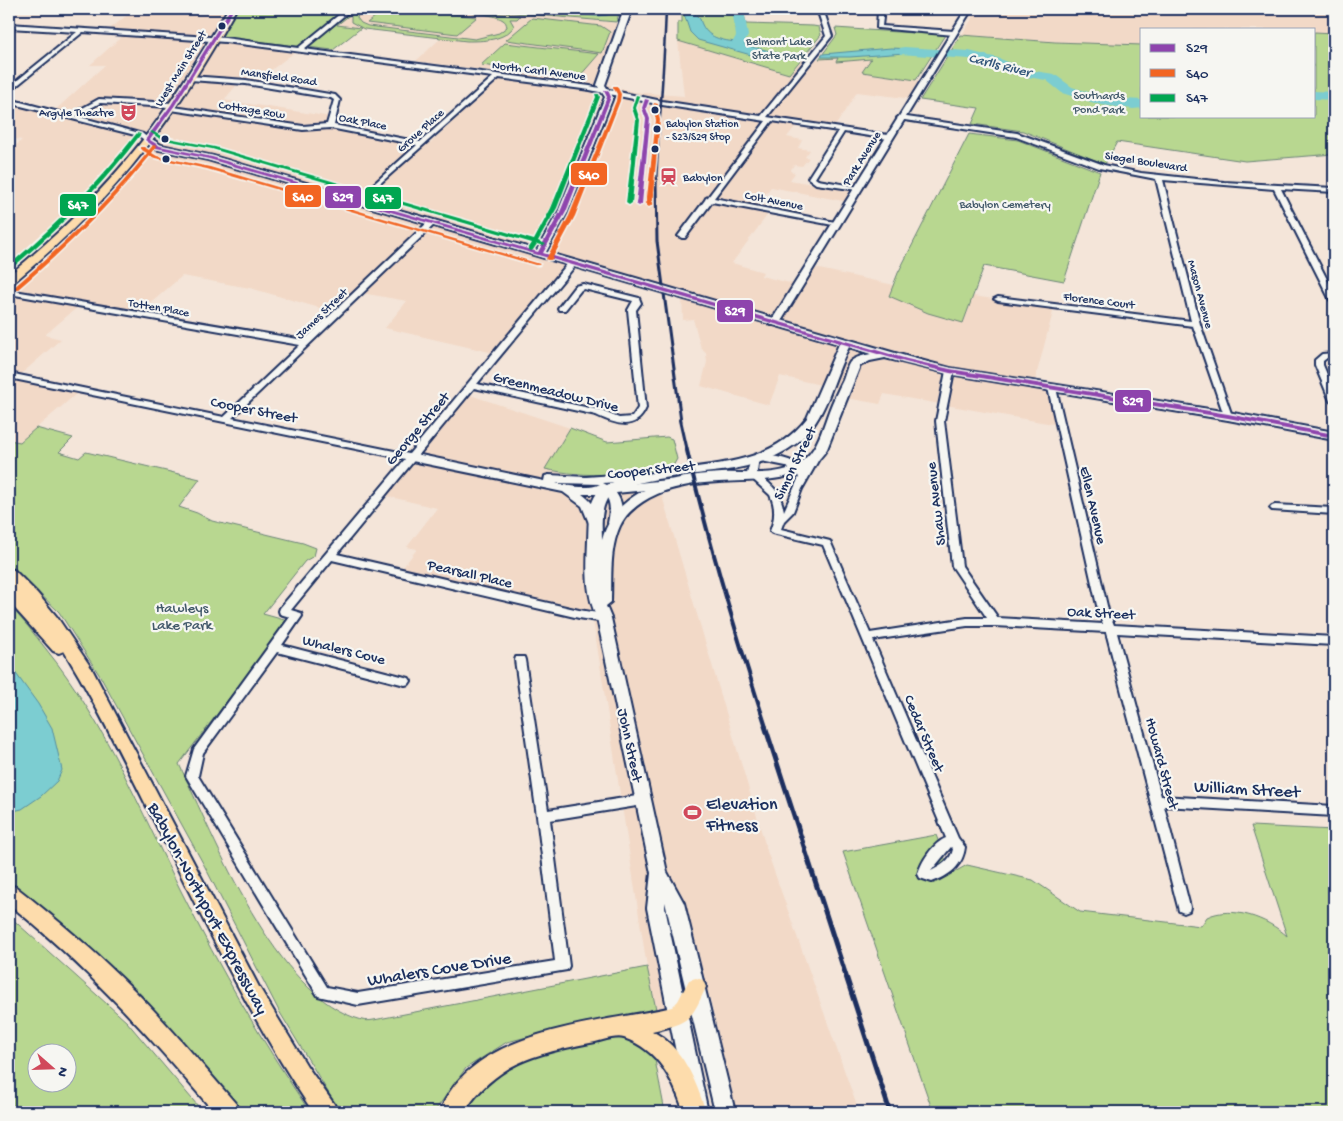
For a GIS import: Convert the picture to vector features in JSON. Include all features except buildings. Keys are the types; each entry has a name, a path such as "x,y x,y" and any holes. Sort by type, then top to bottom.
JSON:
{"main road":[{"name":"West Main Street","path":"9,282 57,241 103,192 147,140 172,106 232,9"},
{"path":"540,254 565,208 609,97 601,85 628,9"},
{"path":"147,140 158,147 210,158 849,345 950,371 1228,416 1334,436"},
{"name":"Simon Street","path":"837,406 838,390 849,345"},
{"name":"Simon Street","path":"759,458 781,448 804,431 817,412 849,345"},
{"name":"Simon Street","path":"814,459 824,443 855,364 867,358 886,355"},
{"path":"608,490 621,483 654,476 720,468 759,458"},
{"name":"Cooper Street","path":"679,483 714,478 754,478 801,473 814,459"},
{"path":"614,523 639,498 652,491 679,483"},
{"name":"John Street","path":"608,490 600,500 595,524 596,596 604,618 659,873 675,903 724,1112"},
{"name":"John Street","path":"604,618 605,563 614,523"},
{"path":"9,574 36,601 54,624 79,661 99,700"},
{"path":"9,592 54,640 99,700"},
{"name":"Babylon-Northport Expressway","path":"99,700 242,975 297,1069 326,1112"},
{"name":"John Street","path":"659,873 656,908 697,1112"},
{"path":"9,893 61,934 127,997 228,1112"},
{"path":"452,1112 464,1093 477,1078 488,1068 510,1054 538,1043 678,1015 685,1008 696,987"},
{"path":"618,1027 646,1037 665,1052 683,1078 697,1112"}],"street":[{"path":"299,50 349,9"},
{"path":"682,236 829,36 820,9"},
{"path":"881,9 879,27 954,33"},
{"name":"Park Avenue","path":"775,322 969,9"},
{"name":"North Carll Avenue","path":"9,26 214,39 606,91 662,104 888,137"},
{"path":"9,90 83,30"},
{"name":"Grove Place","path":"358,201 498,76"},
{"name":"Mansfield Road","path":"190,78 246,82 333,96 336,100 336,112 330,126"},
{"name":"Cottage Row","path":"71,117 99,101 172,106 303,128 330,126"},
{"path":"9,102 140,135 147,140"},
{"name":"Siegel Boulevard","path":"900,118 1030,138 1088,163 1113,170 1226,184 1334,190"},
{"name":"Oak Place","path":"330,126 422,144"},
{"path":"842,131 811,178 816,182 857,188"},
{"name":"Mason Avenue","path":"1159,176 1196,324 1228,416"},
{"path":"1276,187 1334,300"},
{"name":"Colt Avenue","path":"708,199 835,224"},
{"name":"James Street","path":"225,420 432,223"},
{"name":"George Street","path":"284,611 572,264"},
{"name":"Greenmeadow Drive","path":"471,384 599,413 617,422 634,420 638,417 642,408 632,310 637,302 636,300 583,286 578,288 562,308"},
{"name":"Totten Place","path":"9,292 305,343"},
{"name":"Florence Court","path":"998,299 1196,324"},
{"path":"1334,355 1325,356 1319,360 1319,366 1334,401"},
{"name":"Shaw Avenue","path":"950,371 940,421 957,566 995,622"},
{"name":"Cooper Street","path":"9,376 493,473 563,489 608,490 679,483"},
{"name":"Ellen Avenue","path":"1052,388 1102,610 1111,628"},
{"path":"780,519 777,499 774,493 754,478 752,469 759,458 777,460 801,473"},
{"name":"Cooper Street","path":"493,473 586,481 654,476"},
{"name":"Simon Street","path":"801,473 788,512 780,519 775,531 827,543 866,637"},
{"path":"586,481 608,490"},
{"name":"John Street","path":"563,489 586,502 592,510 595,524"},
{"name":"John Street","path":"608,490 616,503 614,523"},
{"path":"1275,508 1334,511"},
{"name":"Pearsall Place","path":"329,556 579,614 604,618"},
{"name":"Whalers Cove Drive","path":"284,611 296,616 198,752 192,776 323,992 358,999 562,966 543,816 520,660"},
{"name":"Oak Street","path":"866,637 967,622 995,622 1334,641"},
{"name":"Howard Street","path":"1111,628 1184,907"},
{"name":"Cedar Street","path":"866,637 953,841"},
{"name":"Whalers Cove","path":"274,647 406,681"},
{"path":"543,816 643,800"},
{"name":"William Street","path":"1157,801 1334,811"}],"shaded area":[{"path":"135,9 238,9 220,37 300,48 258,80 240,81 224,100 338,118 338,123 430,143 505,73 416,61 441,38 337,26 357,9 469,9 619,23 598,82 634,92 684,96 678,41 789,74 802,59 839,58 837,61 872,59 863,72 924,81 913,99 857,92 834,128 798,123 787,137 802,140 798,148 810,150 805,157 809,158 802,166 794,165 790,171 795,173 790,180 855,192 848,202 771,187 755,207 771,210 732,263 763,272 761,276 798,285 810,267 894,285 889,296 963,322 973,296 1054,308 1034,384 1052,388 1064,426 884,394 880,404 846,398 848,391 780,376 769,405 701,386 707,362 706,353 701,348 693,319 683,320 682,297 572,265 498,354 385,328 407,301 356,292 337,313 250,288 182,276 138,314 81,304 45,335 61,339 19,376 82,389 20,442 9,440 9,152 22,140 9,138 9,102 52,113 105,65 90,65 126,33 107,31"},
{"path":"978,9 1334,9 1334,62 1316,61 1316,28 1140,28 1140,48 962,35"},
{"path":"461,392 570,428 546,469 662,496 768,854 859,1112 735,1112 710,998 656,1009 647,967 592,613 401,570 417,549 407,547 437,508 382,495"}],"green space":[{"path":"238,9 357,9 352,13 359,9 368,9 358,15 357,18 361,23 368,26 475,39 499,33 507,27 506,23 497,17 489,15 431,9 454,9 520,16 517,19 510,19 514,26 505,35 493,39 467,41 364,29 351,22 351,14 337,25 361,28 333,50 220,37"},
{"path":"385,9 410,9 477,17 457,34 367,23"},
{"path":"469,9 621,9 616,22"},
{"name":"Belmont Lake State Park","path":"682,9 743,9 746,24 813,26 819,27 821,35 789,74 678,41 678,22 682,22"},
{"path":"532,18 601,26 610,32 602,53 506,40"},
{"name":"Belmont Lake State Park","path":"835,28 945,35 916,80 862,72 871,59 836,62 838,58 819,59 837,35"},
{"name":"Southards Pond Park","path":"1316,32 1334,33 1334,154 1245,161 1117,142 1105,164 1023,131 972,124 979,108 920,100 961,35 1055,42 1140,45 1140,118 1316,118"},
{"path":"505,43 599,54 579,77 481,65"},
{"name":"Babylon Cemetery","path":"969,134 1018,140 1100,172 1064,281 984,266 963,323 928,313 889,296 898,273"},
{"name":"Hawleys Lake Park","path":"36,428 73,438 59,452 79,458 86,452 200,479 179,507 197,513 212,521 303,543 316,548 314,556 305,561 263,614 288,621 179,764 251,912 275,949 302,981 331,1005 367,1021 647,967 656,1009 654,1014 547,1032 507,1042 466,1068 434,1112 340,1112 279,1011 204,865 100,676 59,612 9,564 9,440 20,442"},
{"path":"570,428 607,442 667,437 672,439 677,459 673,466 625,474 576,474 545,469"},
{"path":"9,606 24,621 67,677 104,736 211,949 258,1032 310,1112 240,1112 187,1046 99,955 9,883"},
{"path":"1251,826 1334,830 1334,1112 933,1112 843,852 936,835 951,874 967,865 1033,880 1080,912 1201,926 1207,917 1227,912 1238,913 1249,915 1270,924 1287,936"},
{"path":"9,916 127,1022 203,1112 9,1112"},
{"path":"607,1038 636,1040 654,1055 665,1112 460,1112 467,1099 518,1059"}],"water":[{"path":"502,9 620,9 607,15 596,16"},
{"path":"628,9 683,9 692,11 700,19 709,34 718,39 736,42 739,40 740,34 734,27 739,22 744,29 745,45 782,54 804,56 802,59 758,57 698,40 690,32 684,14"},
{"path":"891,48 935,50 932,54 905,53 821,57 823,54"},
{"path":"9,664 38,704 52,728 62,770 57,781 41,796 22,809 9,812"}],"waterway":[{"path":"736,47 742,36 738,9"},
{"name":"Carlls River","path":"904,51 969,55 994,61 1025,73 1050,77 1067,90 1106,102 1140,104"},
{"name":"Carlls River","path":"1316,95 1334,96"}],"railway":[{"path":"656,184 666,9"},
{"path":"656,184 657,241 681,421"},
{"path":"680,420 719,574 766,727"},
{"path":"765,726 890,1112"}],"transit line":[{"name":"S29","path":"147,140 173,105 232,9"},
{"name":"S40","path":"549,259 572,216 618,101 619,94 615,87"},
{"name":"S29","path":"540,254 563,212 609,97 606,91"},
{"name":"S47","path":"531,249 554,208 598,97 597,95"},
{"name":"S47","path":"629,203 638,120 634,108 638,96"},
{"name":"S29","path":"639,204 648,119 644,108 647,100"},
{"name":"S40","path":"649,205 658,120 656,104"},
{"name":"S47","path":"152,132 162,138 213,148 543,244"},
{"name":"S47","path":"9,268 78,205 139,134"},
{"name":"S29","path":"147,140 158,147 210,158 905,360 950,371 1228,416 1334,436"},
{"name":"S40","path":"15,289 89,221 123,185 155,146"},
{"name":"S40","path":"142,148 155,157 208,168 537,264"}],"place":[{"name":"Argyle Theatre","path":"128,112"},
{"name":"Babylon Station - S23/S29 Stop","path":"657,129"},
{"name":"Babylon","path":"669,177"},
{"name":"Elevation Fitness","path":"692,813"}]}
